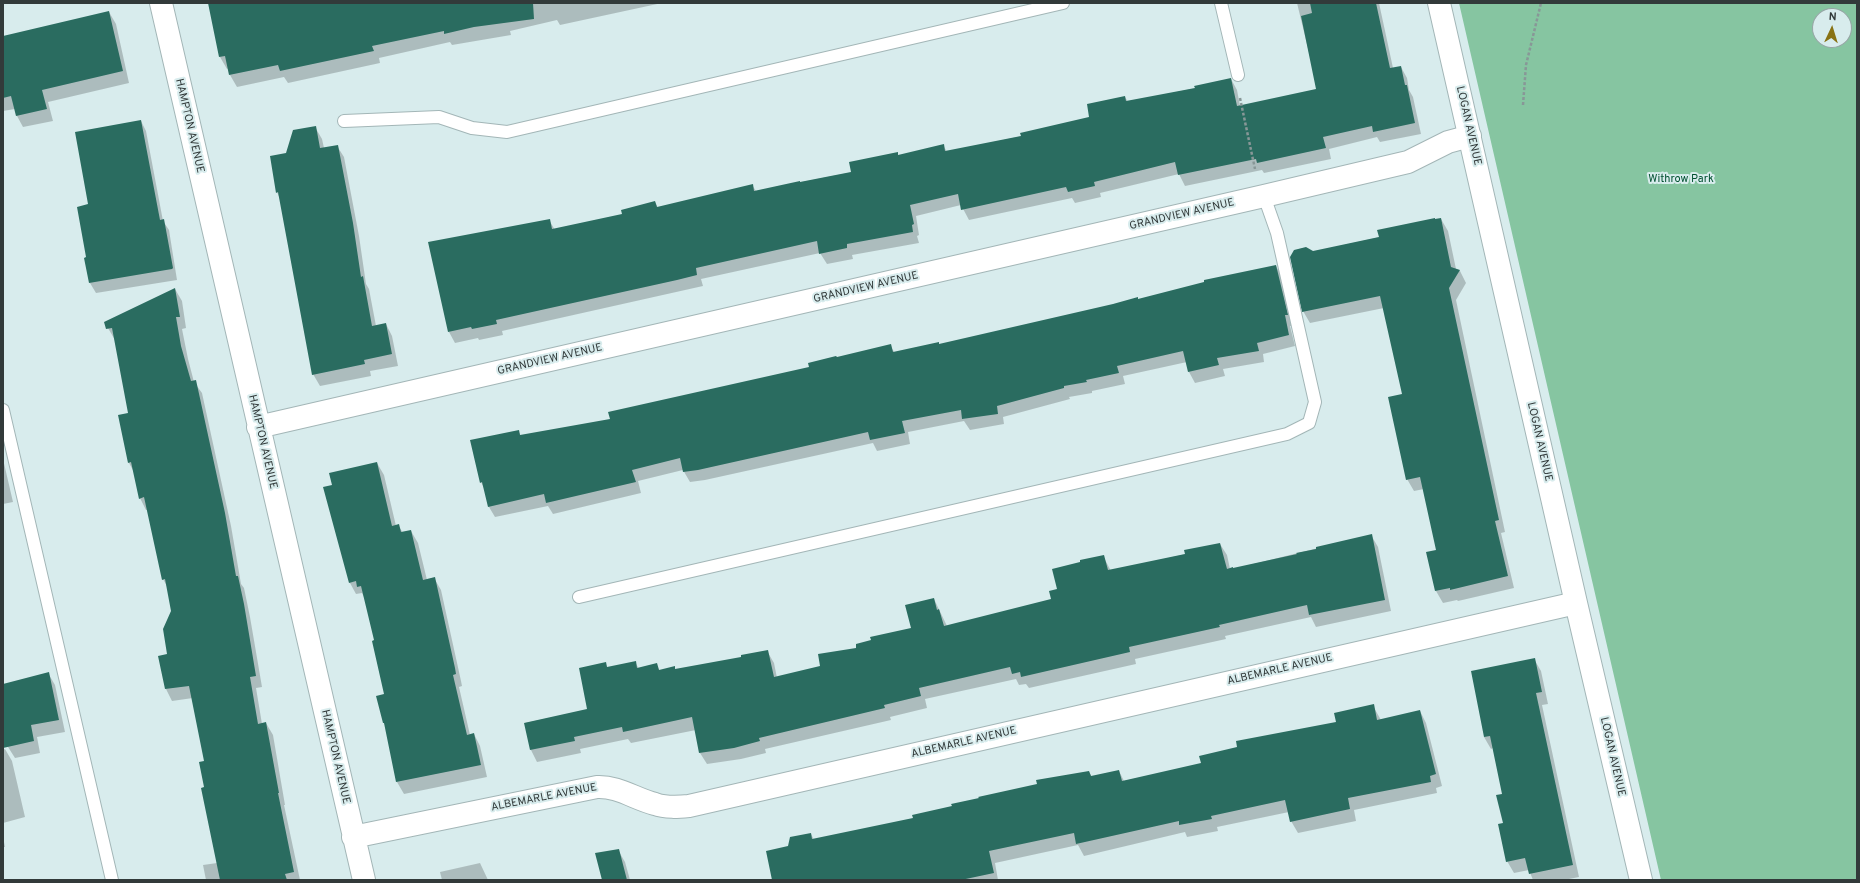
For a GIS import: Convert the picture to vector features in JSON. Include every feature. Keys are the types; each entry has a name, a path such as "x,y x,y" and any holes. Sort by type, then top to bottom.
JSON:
{"street":[{"name":"HAMPTON AVENUE","path":"161,3 364,880"},
{"name":"LOGAN AVENUE","path":"1439,3 1641,880"},
{"name":"GRANDVIEW AVENUE","path":"258,427 1408,162 1448,142 1470,136"},
{"name":"ALBEMARLE AVENUE","path":"353,837 606,786 655,805 672,807 690,806 1576,603"}],"lane":[{"path":"344,121 439,117 472,128 507,132 1063,3"},
{"path":"1221,3 1238,75"},
{"path":"579,597 1287,434 1309,424 1314,402 1277,233 1264,196"},
{"path":"3,410 112,880"}],"path":[{"path":"1524,105 1526,65 1540,3"},
{"path":"1238,75 1240,102 1253,164"}],"green space":[{"name":"Withrow Park","path":"1459,3 1857,3 1857,880 1661,880"}],"building":[{"path":"208,3 533,3 534,19 474,27 444,34 444,31 372,46 374,51 280,71 278,65 229,75 225,56 219,57"},
{"path":"1310,3 1376,3 1390,68 1401,66 1405,85 1407,85 1415,123 1373,132 1372,126 1323,137 1326,148 1257,163 1256,159 1178,175 1175,162 1094,182 1095,186 1068,192 1066,187 961,210 958,194 910,205 914,224 912,225 913,232 847,244 847,248 819,254 817,241 696,268 697,275 677,280 496,320 497,324 472,329 471,327 448,332 428,242 550,219 552,229 622,214 621,210 655,201 657,207 753,184 754,191 851,172 849,162 898,152 898,155 944,144 945,151 1021,136 1020,133 1089,117 1087,104 1125,96 1126,101 1195,88 1194,86 1231,78 1237,106 1316,89 1301,16 1312,13"},
{"path":"109,11 123,71 42,90 47,109 16,116 11,96 3,98 3,36"},
{"path":"141,120 160,220 164,219 173,268 89,283 77,207 88,204 75,132"},
{"path":"316,126 320,148 338,145 353,223 361,277 363,276 372,326 386,323 392,354 364,360 365,364 312,375 270,156 286,153 293,130"},
{"path":"1441,218 1451,267 1460,270 1449,288 1499,520 1495,521 1508,576 1450,590 1450,588 1435,591 1426,552 1436,550 1420,477 1406,480 1388,397 1402,394 1380,296 1302,312 1290,257 1294,250 1306,247 1313,251 1379,237 1377,230"},
{"path":"1276,265 1288,315 1285,315 1289,335 1257,343 1259,351 1217,358 1219,365 1188,372 1183,351 1117,366 1119,373 1086,380 1087,382 1064,386 1064,388 997,406 998,414 962,419 961,410 902,421 905,433 870,440 868,432 698,470 683,472 680,458 632,470 636,482 546,503 544,494 488,507 482,482 480,483 470,440 519,430 520,435 610,419 608,412 809,367 808,363 836,356 891,344 893,352 939,342 939,344 1138,297 1138,299 1204,282 1204,280"},
{"path":"175,288 180,317 176,317 181,346 191,381 196,380 225,513 236,576 238,576 244,604 256,676 250,677 258,724 266,722 278,793 294,872 285,874 287,880 220,880 201,788 204,787 199,762 204,761 189,686 165,689 158,656 167,654 163,629 171,611 165,579 162,580 144,497 139,499 131,462 128,463 118,415 128,413 112,328 106,329 104,322"},
{"path":"377,462 392,526 399,524 401,532 411,530 423,580 435,577 455,668 456,674 453,675 467,735 474,733 481,765 396,782 384,723 376,696 384,694 372,641 374,640 361,586 357,587 356,581 349,583 323,487 332,485 329,473"},
{"path":"1372,534 1385,600 1309,615 1307,605 1219,625 1220,627 1129,647 1130,652 1021,677 1020,672 1012,674 1010,667 919,688 921,696 884,705 885,708 759,738 760,741 734,748 699,753 692,717 623,732 622,727 574,737 575,741 530,750 524,723 587,709 579,668 606,662 607,667 636,661 637,668 657,663 659,670 675,666 675,669 741,657 741,655 768,650 774,677 820,666 818,654 856,648 856,644 871,640 870,637 911,628 905,605 934,598 937,610 939,609 944,626 1051,599 1049,591 1057,589 1052,569 1080,562 1080,560 1104,555 1108,570 1185,554 1184,550 1220,543 1227,569 1297,554 1296,553 1316,549 1316,547"},
{"path":"1535,658 1542,692 1536,693 1573,865 1529,874 1525,858 1506,862 1498,824 1503,823 1496,795 1502,794 1490,736 1484,737 1471,671"},
{"path":"49,672 59,720 31,725 34,741 3,748 3,684"},
{"path":"1374,704 1377,720 1420,710 1436,774 1430,776 1431,782 1348,798 1350,809 1290,822 1285,800 1211,816 1212,819 1179,825 1179,821 1076,844 1074,833 989,851 994,873 961,880 772,880 766,851 788,846 790,837 811,833 812,839 913,818 912,815 952,806 951,804 1037,784 1036,780 1089,771 1091,776 1119,770 1122,781 1201,763 1199,756 1237,747 1236,741 1336,722 1334,713"},
{"path":"619,849 627,880 602,880 595,853"}]}
